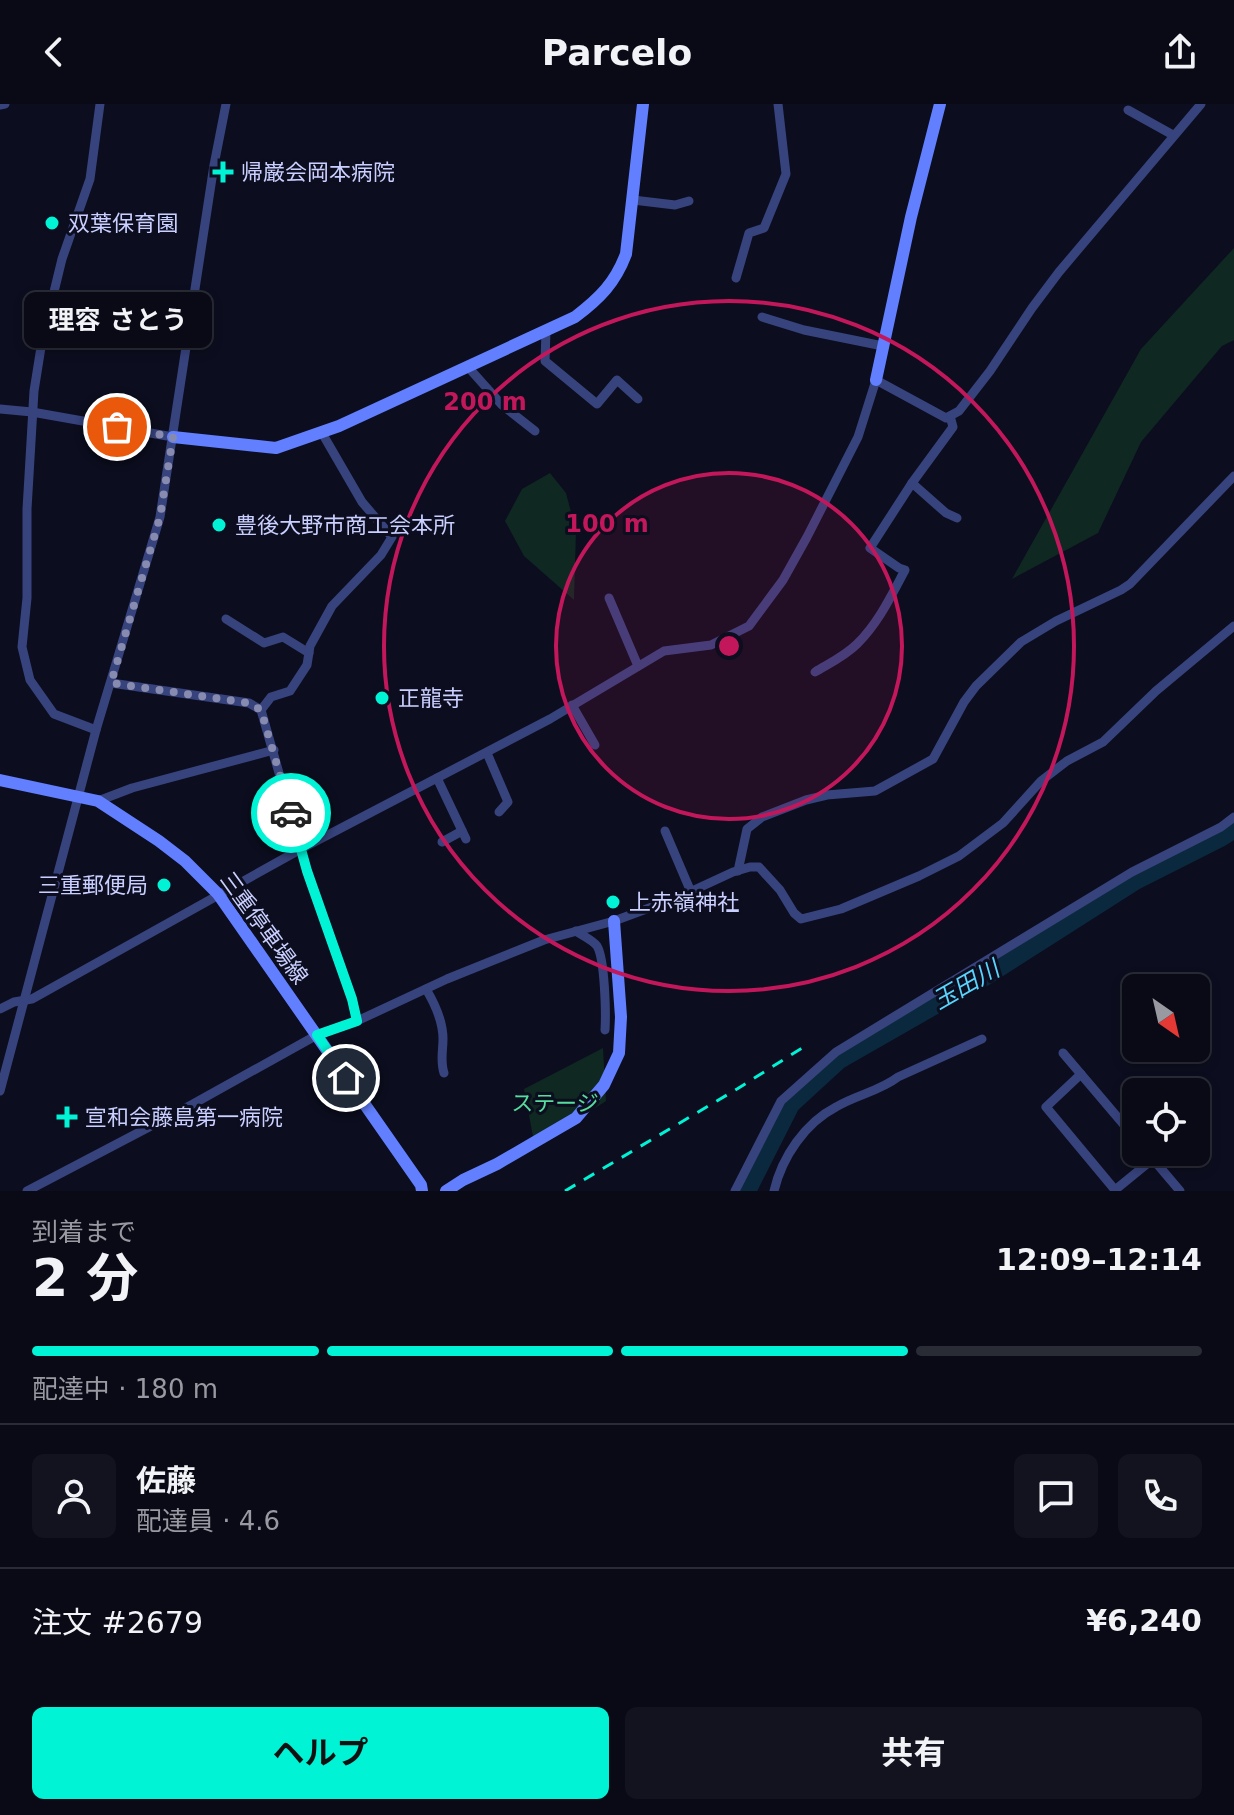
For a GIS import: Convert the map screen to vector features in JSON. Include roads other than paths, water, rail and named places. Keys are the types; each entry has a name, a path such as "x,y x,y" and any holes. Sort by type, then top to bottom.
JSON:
{"street":[{"path":"96,730 54,714 30,680 22,647 27,598 32,412 42,341 62,259 90,179 100,104"},
{"path":"0,1091 96,730 160,517 226,104"},
{"path":"0,409 173,437 276,448 322,433 546,331 592,305 618,275 626,254 643,104"},
{"path":"736,278 749,233 764,228 786,174 778,104"},
{"path":"0,1009 14,1002 32,999 301,849 487,753 664,651 711,645 749,626 783,580 858,437 876,380 911,217 940,104"},
{"path":"876,380 946,418 959,411 1059,272 1201,104"},
{"path":"1128,110 1173,135"},
{"path":"633,200 675,205 689,201"},
{"path":"762,317 804,330 883,346"},
{"path":"546,331 545,361 597,404 617,380 638,399"},
{"path":"468,367 502,405 535,431"},
{"path":"815,672 844,655 879,619 905,570 870,548 953,427 950,416"},
{"path":"261,710 271,697 290,691 307,665 310,646 332,606 381,555 392,537 362,502 322,433"},
{"path":"738,871 747,829 762,817 827,795 875,791 933,759 976,686 1021,642 1130,584 1234,476"},
{"path":"912,483 946,513 957,518"},
{"path":"609,598 638,666"},
{"path":"226,619 264,643 283,637 309,653"},
{"path":"27,1191 317,1035 357,1021 544,940 614,921 750,867 759,867 801,919 841,909 946,863 1003,823 1041,781 1067,761 1103,742 1156,691 1234,626"},
{"path":"111,683 249,703 261,710 301,849 357,1021"},
{"path":"572,705 595,745"},
{"path":"98,801 132,788 274,750"},
{"path":"487,753 508,802 499,812"},
{"path":"437,778 464,835 442,842"},
{"name":"三重停車場線","path":"0,780 98,801 185,861 218,894 421,1185 422,1191"},
{"path":"735,1191 781,1101 836,1052 1132,872 1221,827 1234,817"},
{"path":"665,831 691,892"},
{"path":"446,1191 576,1118 604,1085 619,1053 621,1017 614,921"},
{"path":"576,931 596,943 600,952 605,1030"},
{"path":"426,989 437,1008 443,1038 441,1065 444,1073"},
{"path":"774,1191 793,1145 834,1107 890,1084 898,1077 982,1039"},
{"path":"1063,1053 1122,1122"},
{"path":"1081,1074 1046,1107 1115,1190 1139,1166"},
{"path":"1159,1166 1180,1191"}],"waterway":[{"name":"玉田川","path":"746,1191 790,1104 839,1059 986,975 1135,880 1234,828"}],"railway":[{"path":"565,1191 802,1048"}],"place":[{"name":"帰巌会岡本病院","path":"223,172"},
{"name":"双葉保育園","path":"52,223"},
{"name":"理容 さとう","path":"117,427"},
{"name":"豊後大野市商工会本所","path":"219,525"},
{"name":"正龍寺","path":"382,698"},
{"name":"三重郵便局","path":"164,885"},
{"name":"上赤嶺神社","path":"613,902"},
{"name":"宣和会藤島第一病院","path":"67,1117"}],"park label":[{"name":"ステージ","path":"555,1103"}]}
